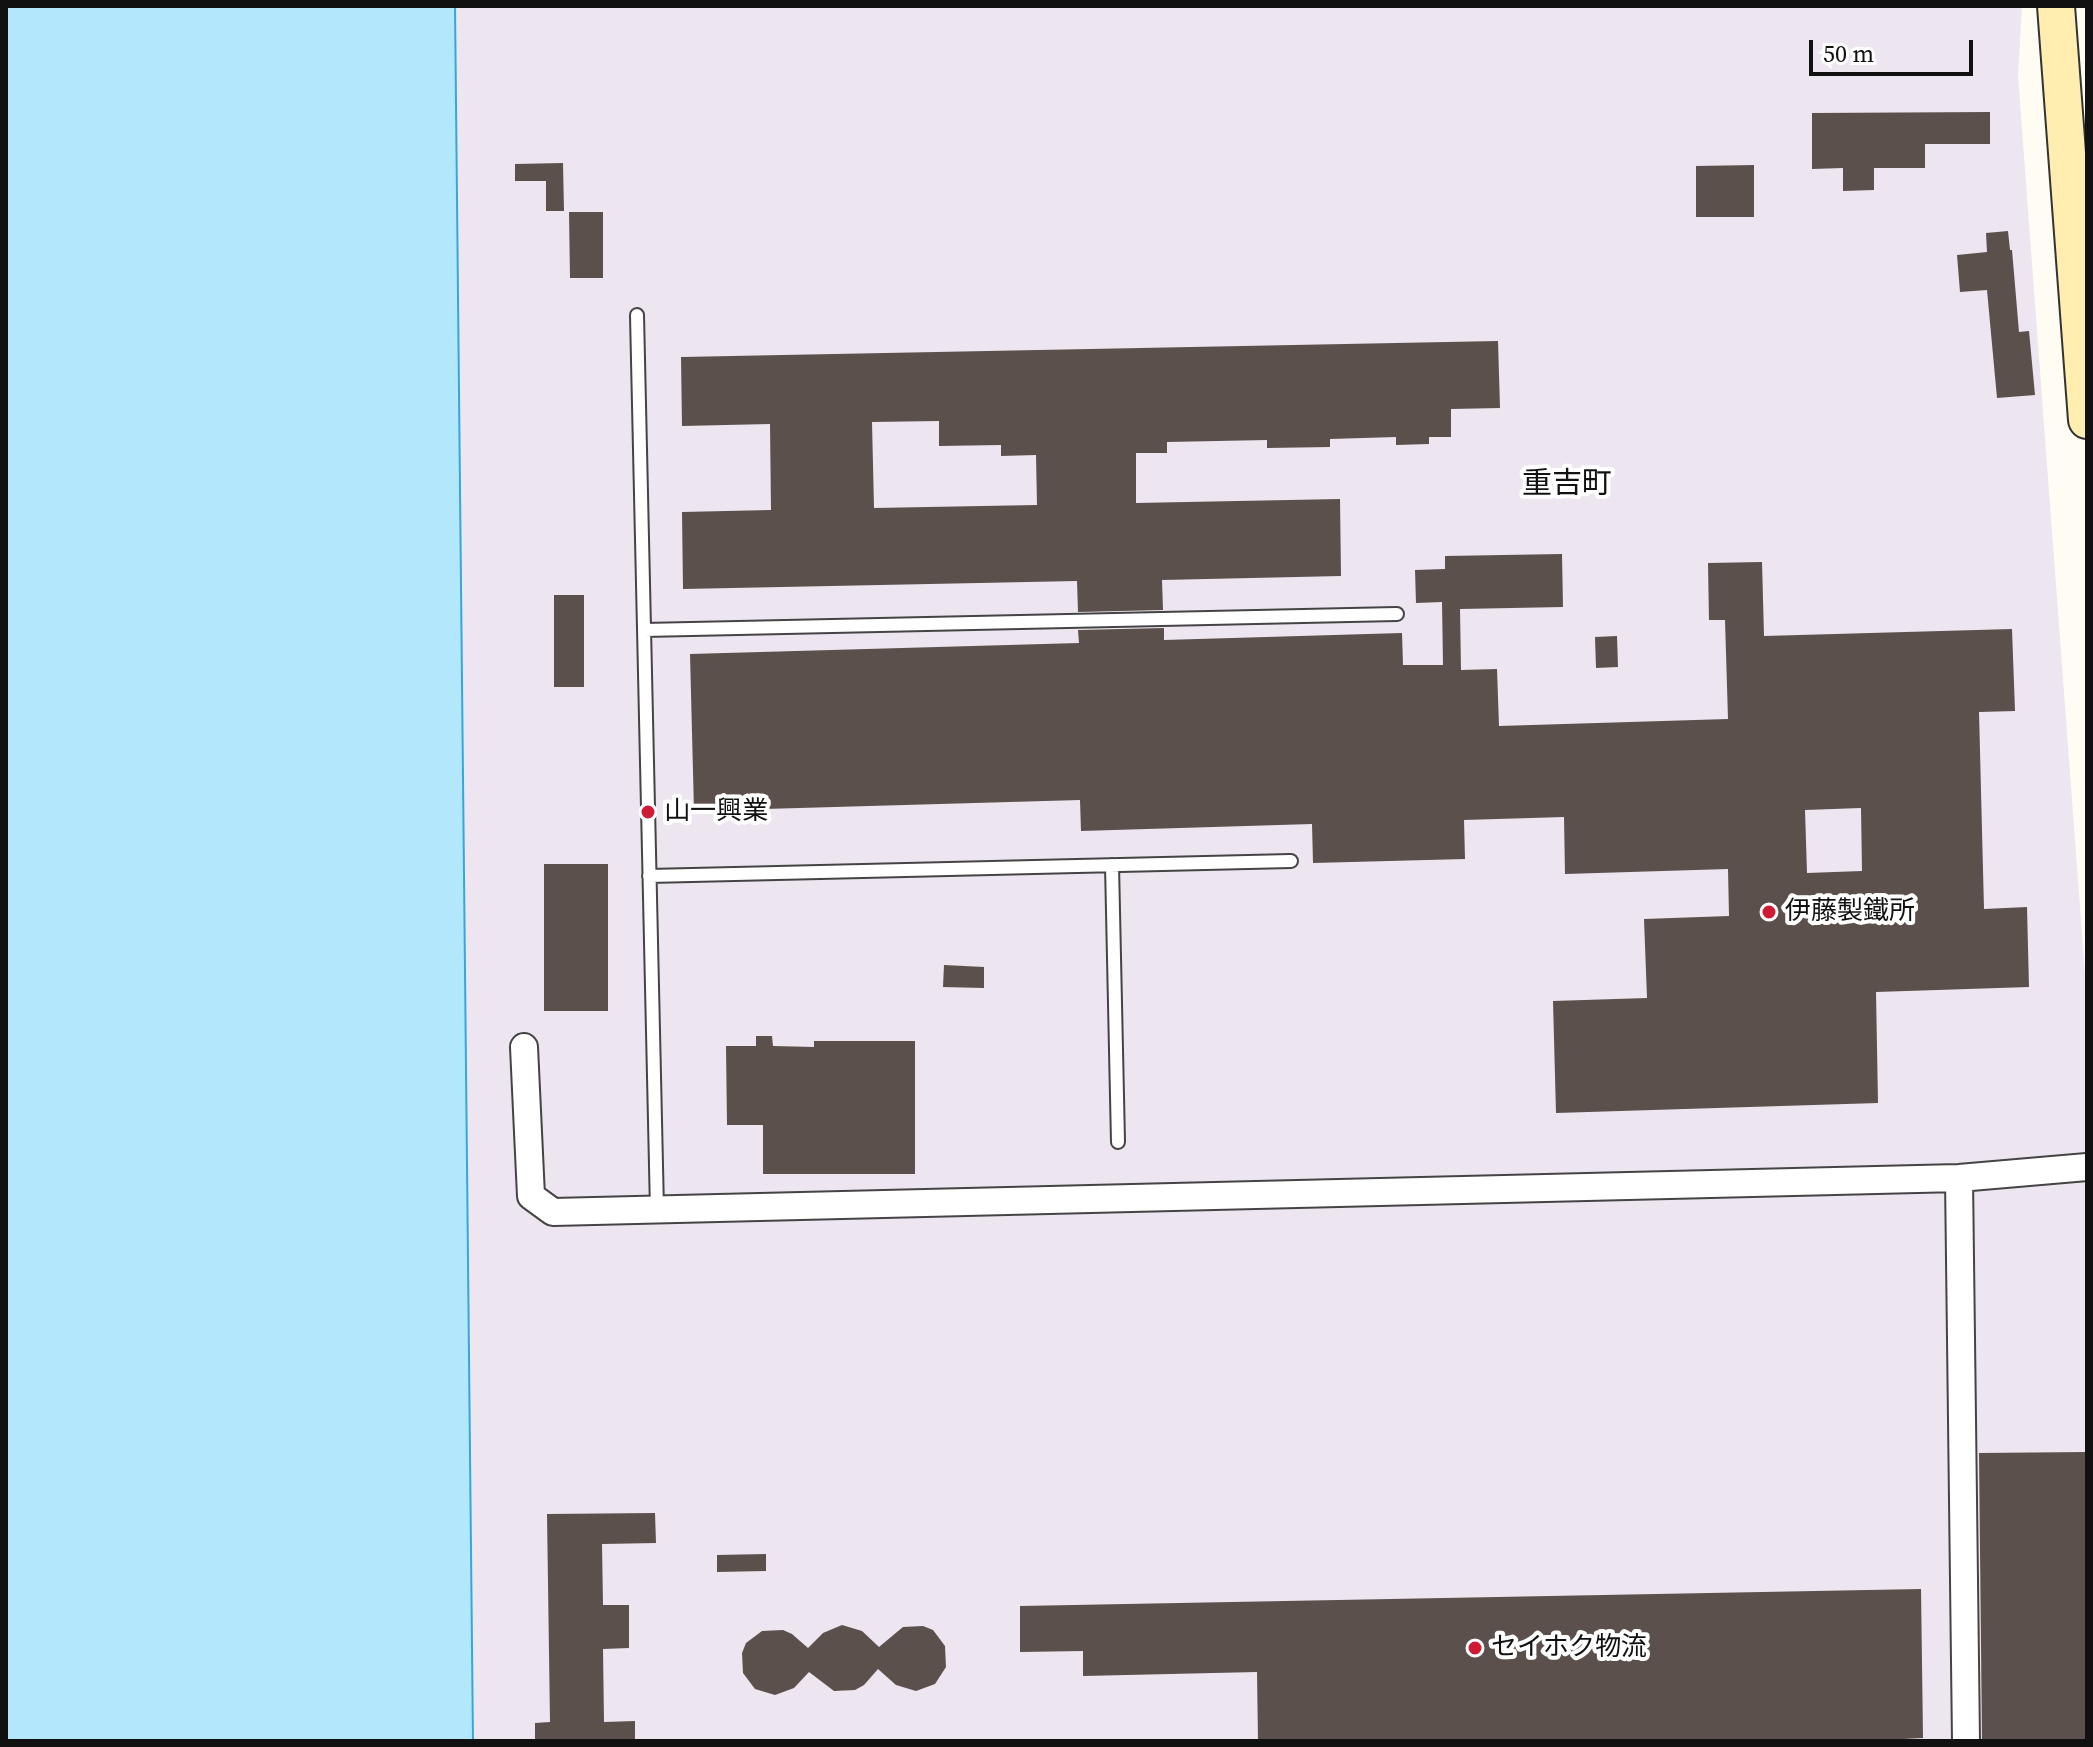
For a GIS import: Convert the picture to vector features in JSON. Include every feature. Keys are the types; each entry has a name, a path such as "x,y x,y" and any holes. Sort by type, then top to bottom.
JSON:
{"street":[{"path":"2056,6 2087,420"},
{"path":"524,1047 531,1196 553,1212 1959,1178 2087,1167"},
{"path":"1959,1178 1966,1741"}],"lane":[{"path":"637,315 657,1210"},
{"path":"644,630 1397,614"},
{"path":"649,876 1291,861"},
{"path":"1112,865 1118,1142"}],"shaded area":[{"path":"455,6 2022,6 2018,76 2087,1001 2087,1741 473,1741"}],"water":[{"path":"6,6 455,6 473,1741 6,1741"}],"building":[{"path":"1990,112 1990,144 1925,144 1925,168 1874,168 1874,190 1843,191 1843,168 1812,169 1812,113"},
{"path":"563,163 564,211 546,211 546,181 515,181 515,164"},
{"path":"1754,165 1754,217 1696,217 1696,166"},
{"path":"569,212 603,212 603,278 570,278"},
{"path":"2008,231 2019,332 2029,331 2035,395 1997,398 1987,290 1960,292 1957,255 1987,252 1986,233"},
{"path":"1498,341 1500,408 1451,409 1451,437 1429,437 1429,444 1396,445 1396,437 1330,439 1330,447 1267,448 1267,440 1167,442 1167,453 1136,453 1136,503 1340,499 1341,576 1162,580 1163,610 1078,612 1077,581 683,589 682,512 771,510 770,424 682,426 681,357","holes":["939,421 939,446 1001,445 1001,456 1036,455 1037,505 874,508 872,422"]},
{"path":"1562,554 1563,607 1460,609 1461,670 1497,669 1499,726 1728,719 1725,620 1709,620 1708,563 1762,562 1764,636 2012,629 2015,711 1979,712 1984,909 2027,907 2029,987 1876,992 1878,1103 1556,1113 1553,1001 1647,998 1644,919 1729,916 1728,869 1565,874 1564,817 1464,820 1465,859 1313,863 1312,824 1081,831 1080,800 694,811 690,654 1079,643 1078,630 1164,628 1164,640 1402,633 1403,665 1443,665 1442,602 1416,603 1415,570 1445,569 1445,556","holes":["1861,808 1862,871 1807,873 1805,810"]},
{"path":"554,595 584,595 584,687 554,687"},
{"path":"1617,636 1618,667 1596,668 1595,637"},
{"path":"544,864 608,864 608,1011 544,1011"},
{"path":"944,965 984,967 984,988 943,987"},
{"path":"756,1036 772,1036 773,1046 814,1047 814,1041 915,1041 915,1174 763,1174 763,1125 727,1125 726,1046 756,1046"},
{"path":"2087,1452 2087,1741 1982,1741 1979,1453"},
{"path":"655,1513 656,1543 602,1544 603,1605 629,1605 629,1648 603,1649 604,1722 635,1721 635,1741 535,1741 535,1723 550,1722 547,1514"},
{"path":"766,1554 766,1571 717,1572 717,1555"},
{"path":"1921,1589 1923,1738 1903,1741 1258,1741 1257,1672 1083,1676 1083,1651 1020,1652 1020,1606"},
{"path":"842,1625 862,1631 879,1647 903,1627 923,1626 933,1630 945,1646 946,1667 935,1684 916,1691 896,1685 878,1669 855,1690 834,1691 809,1672 794,1688 775,1695 755,1689 743,1673 742,1653 746,1643 762,1631 783,1630 808,1648 823,1633"}],"place":[{"name":"山一興業","path":"648,812"},
{"name":"伊藤製鐵所","path":"1769,912"},
{"name":"セイホク物流","path":"1475,1648"}],"district":[{"name":"重吉町","path":"1567,485"}]}
